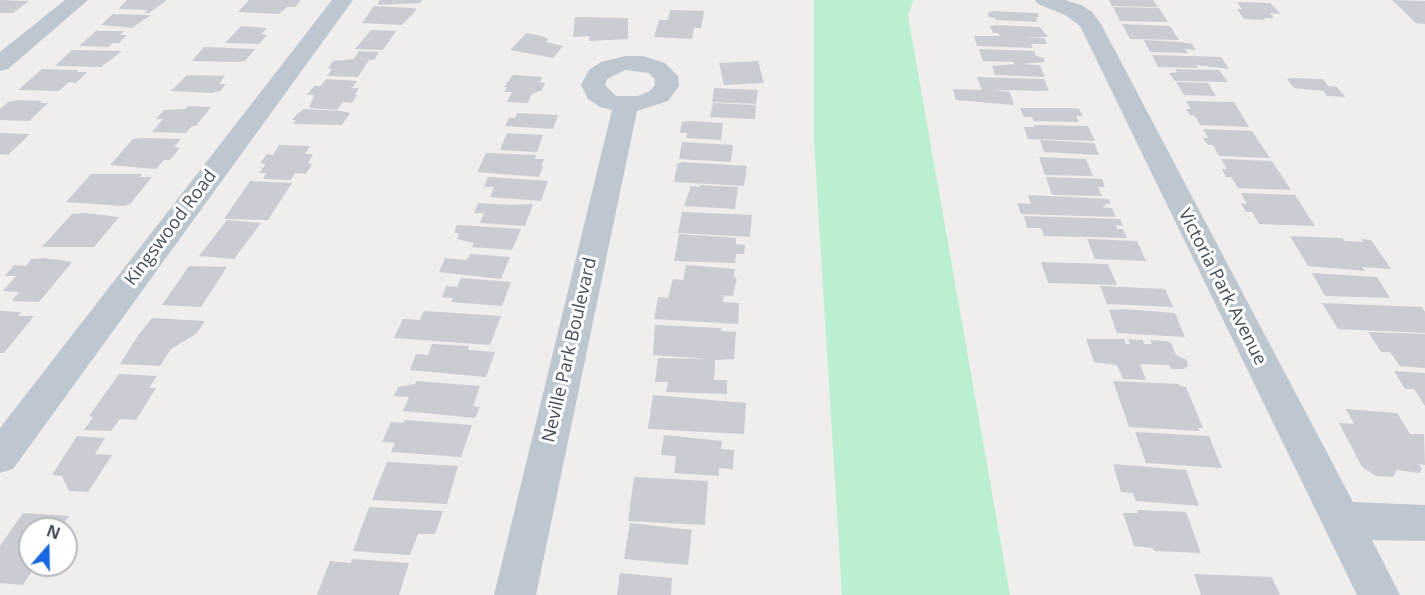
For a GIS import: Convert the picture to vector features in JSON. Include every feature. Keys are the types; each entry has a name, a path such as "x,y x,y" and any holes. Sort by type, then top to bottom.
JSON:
{"street":[{"path":"0,64 78,0"},
{"name":"Kingswood Road","path":"0,457 343,0"},
{"name":"Victoria Park Avenue","path":"1045,0 1073,10 1090,24 1379,595"},
{"name":"Neville Park Boulevard","path":"515,595 626,105"},
{"path":"1341,520 1425,523"}],"green space":[{"path":"814,0 913,0 908,16 1010,595 842,595 814,141"}],"building":[{"path":"0,0 29,1 13,13 0,13"},
{"path":"127,0 167,0 149,13 144,13 148,10 118,9"},
{"path":"249,0 301,0 295,7 287,7 279,14 238,12"},
{"path":"380,0 422,0 420,3 377,5"},
{"path":"1109,0 1153,0 1158,7 1112,6"},
{"path":"1392,0 1425,1 1425,24 1416,23"},
{"path":"1237,2 1270,3 1281,14 1270,13 1274,18 1264,18 1265,20 1244,19 1237,9 1242,9"},
{"path":"374,6 417,9 402,25 362,23"},
{"path":"1113,7 1159,8 1168,22 1120,21"},
{"path":"670,10 704,11 701,28 694,28 692,39 654,37 659,20 668,20"},
{"path":"993,11 1038,13 1039,17 1036,17 1037,22 996,20 989,17 988,13"},
{"path":"113,14 151,15 132,28 101,25"},
{"path":"575,17 628,18 628,39 589,41 589,36 573,37"},
{"path":"1122,24 1170,26 1179,40 1130,39"},
{"path":"241,26 267,28 261,34 267,35 259,44 225,43"},
{"path":"990,26 1040,27 1048,37 1024,37 1044,38 1047,44 1031,44 1033,48 977,46 974,36 1000,36 998,33 993,33"},
{"path":"371,30 396,31 383,50 355,49"},
{"path":"96,31 124,31 120,35 127,35 119,43 112,43 109,47 79,46"},
{"path":"526,33 542,36 548,39 546,42 563,46 553,58 510,50"},
{"path":"1144,40 1192,44 1196,50 1185,49 1188,53 1150,52"},
{"path":"204,47 255,49 245,61 192,61"},
{"path":"979,49 1034,51 1036,56 1044,58 1045,62 1021,64 1040,65 1045,77 995,75 992,66 1014,64 1013,62 983,61"},
{"path":"72,50 122,51 101,67 55,66"},
{"path":"359,51 379,52 374,60 369,60 358,77 327,76 332,69 328,69 333,61 354,59"},
{"path":"1152,55 1221,57 1229,69 1196,65 1198,68 1158,67"},
{"path":"758,61 764,83 724,85 719,63"},
{"path":"42,69 87,72 76,83 69,82 59,91 18,90"},
{"path":"1175,69 1219,70 1228,82 1175,81 1169,73 1177,72"},
{"path":"187,75 225,76 219,84 226,84 220,91 211,93 171,91"},
{"path":"513,75 542,77 540,82 545,83 542,90 532,94 528,103 507,102 512,92 504,92 507,87 504,87"},
{"path":"977,77 1044,79 1049,91 995,90 1010,92 1014,105 956,100 953,89 982,90"},
{"path":"326,79 357,81 352,88 359,88 352,103 343,102 337,110 309,108 314,95 307,95 314,86 321,86"},
{"path":"1287,79 1323,79 1328,86 1337,87 1345,97 1327,96 1323,91 1294,88"},
{"path":"1176,82 1208,83 1216,96 1184,95"},
{"path":"714,88 758,90 756,104 712,102"},
{"path":"18,100 48,103 29,121 0,120 0,109 8,102"},
{"path":"1186,101 1234,102 1249,127 1200,125 1195,116 1190,115 1186,109 1191,109"},
{"path":"713,103 756,105 755,119 710,117"},
{"path":"188,106 211,107 196,126 192,126 186,133 152,132 163,119 156,119 164,110 185,109"},
{"path":"1020,108 1073,108 1079,109 1083,116 1076,116 1079,122 1034,121 1032,117 1024,117"},
{"path":"304,109 350,113 342,125 293,124 296,120 292,120"},
{"path":"517,113 558,115 553,129 505,126 509,118 515,118"},
{"path":"682,122 723,123 721,140 686,138 687,133 680,133"},
{"path":"1034,125 1088,126 1095,141 1028,139 1024,127 1034,127"},
{"path":"1203,129 1252,131 1270,158 1219,156 1213,145 1208,145 1203,138 1208,138"},
{"path":"0,133 30,134 8,155 0,154"},
{"path":"507,133 543,135 537,152 500,150"},
{"path":"133,139 181,139 174,147 180,148 170,160 164,160 156,169 110,165"},
{"path":"1040,140 1094,143 1099,155 1044,152"},
{"path":"682,142 733,145 731,162 679,159"},
{"path":"279,145 310,146 305,154 313,154 308,163 312,164 306,174 295,173 291,180 263,179 266,173 259,173 266,164 260,163 267,154 273,155"},
{"path":"486,153 536,155 535,159 544,159 541,166 543,166 539,177 477,172"},
{"path":"1039,157 1086,159 1093,176 1045,175"},
{"path":"1221,159 1272,161 1291,190 1238,188 1231,177 1226,177 1222,169 1227,169"},
{"path":"682,162 747,166 744,186 674,182 677,164"},
{"path":"91,174 142,174 140,177 152,177 130,204 123,206 66,202"},
{"path":"488,177 548,181 541,201 490,197 494,187 484,187"},
{"path":"1046,177 1102,179 1105,187 1098,187 1102,196 1052,195"},
{"path":"250,181 292,183 268,220 224,219"},
{"path":"700,185 738,187 735,209 684,206 691,186 700,187"},
{"path":"1241,193 1295,195 1315,226 1259,224 1252,212 1246,212 1241,203 1247,204"},
{"path":"1028,195 1109,199 1110,204 1102,207 1112,208 1116,217 1021,214 1017,203 1031,204"},
{"path":"478,203 533,204 525,226 480,223 484,213 474,213"},
{"path":"682,212 752,215 750,237 678,233"},
{"path":"86,213 119,217 94,247 42,247 72,214"},
{"path":"1024,216 1120,219 1123,226 1116,225 1117,229 1123,229 1127,238 1044,236 1041,228 1027,228"},
{"path":"227,220 261,223 234,259 199,256"},
{"path":"457,225 521,229 512,250 472,247 474,243 457,239 459,233 454,233"},
{"path":"679,234 736,238 736,244 745,245 744,254 736,254 735,263 674,261"},
{"path":"1290,236 1342,238 1345,241 1364,242 1361,239 1371,240 1391,269 1362,267 1365,271 1308,266"},
{"path":"1087,239 1137,241 1146,261 1095,259"},
{"path":"470,254 510,257 501,279 439,272 445,258 467,260"},
{"path":"44,258 72,262 39,302 12,301 19,292 3,291 16,276 5,276 14,265 26,266 31,259"},
{"path":"1041,262 1108,264 1117,285 1048,283"},
{"path":"686,265 735,269 734,278 737,278 733,296 716,295 724,296 723,302 739,303 738,324 654,319 658,297 668,298 673,279 683,280"},
{"path":"189,266 227,267 201,307 162,305"},
{"path":"1312,273 1377,277 1390,298 1325,296"},
{"path":"461,278 511,282 502,306 451,302 453,298 442,297 446,286 457,287"},
{"path":"1100,286 1165,289 1173,307 1107,304"},
{"path":"1322,303 1422,307 1425,312 1425,333 1338,329"},
{"path":"1109,310 1175,313 1185,337 1117,333"},
{"path":"0,311 21,312 18,316 34,316 4,353 0,353"},
{"path":"424,311 501,316 490,345 394,338 403,319 420,320"},
{"path":"152,318 205,321 196,334 171,349 160,366 120,364 139,334"},
{"path":"655,325 721,328 721,331 736,332 734,359 715,360 714,380 727,380 727,394 666,392 668,382 655,382 658,358 709,359 653,355"},
{"path":"1368,332 1425,334 1425,368 1400,366 1390,352 1381,352"},
{"path":"1086,339 1124,339 1126,344 1130,344 1128,339 1143,340 1144,344 1152,344 1150,340 1165,341 1171,343 1176,355 1187,360 1188,366 1184,369 1171,369 1169,365 1140,364 1146,380 1123,379 1117,365 1094,362"},
{"path":"432,344 469,346 468,350 495,352 486,377 410,370 416,354 428,355"},
{"path":"1394,371 1425,373 1425,406 1414,389 1405,389"},
{"path":"119,374 157,376 149,388 156,388 136,420 120,419 111,431 84,430 93,417 89,416"},
{"path":"416,381 480,386 473,406 480,407 475,418 403,411 409,397 394,396 398,387 415,384"},
{"path":"1113,381 1179,384 1186,387 1203,428 1198,428 1200,431 1129,427"},
{"path":"653,395 746,403 744,434 648,429"},
{"path":"1346,409 1397,413 1410,434 1424,434 1425,465 1419,464 1422,469 1419,473 1397,470 1393,477 1376,476 1362,467 1339,423 1354,424"},
{"path":"405,420 472,425 461,457 391,452 395,443 382,442 391,422 403,423"},
{"path":"1135,432 1209,436 1222,468 1146,463"},
{"path":"664,435 722,441 721,449 734,450 733,469 719,468 719,476 674,473 676,456 661,455"},
{"path":"77,436 105,438 95,454 112,455 88,492 69,491 62,476 52,475"},
{"path":"387,462 458,466 447,504 372,500"},
{"path":"1113,464 1186,470 1199,506 1136,501 1133,493 1121,492"},
{"path":"634,477 708,481 705,525 628,521"},
{"path":"369,507 443,511 435,534 418,534 410,555 353,551"},
{"path":"1137,510 1186,512 1201,553 1154,551 1153,548 1134,546 1123,513 1138,513"},
{"path":"23,513 69,516 68,517 20,517"},
{"path":"18,520 18,577 28,577 23,585 0,583 0,546"},
{"path":"630,523 692,530 688,565 624,559"},
{"path":"352,559 409,563 399,595 317,595 330,561 351,563"},
{"path":"620,573 672,578 671,595 617,595"},
{"path":"1194,574 1272,577 1280,595 1201,595"}]}
